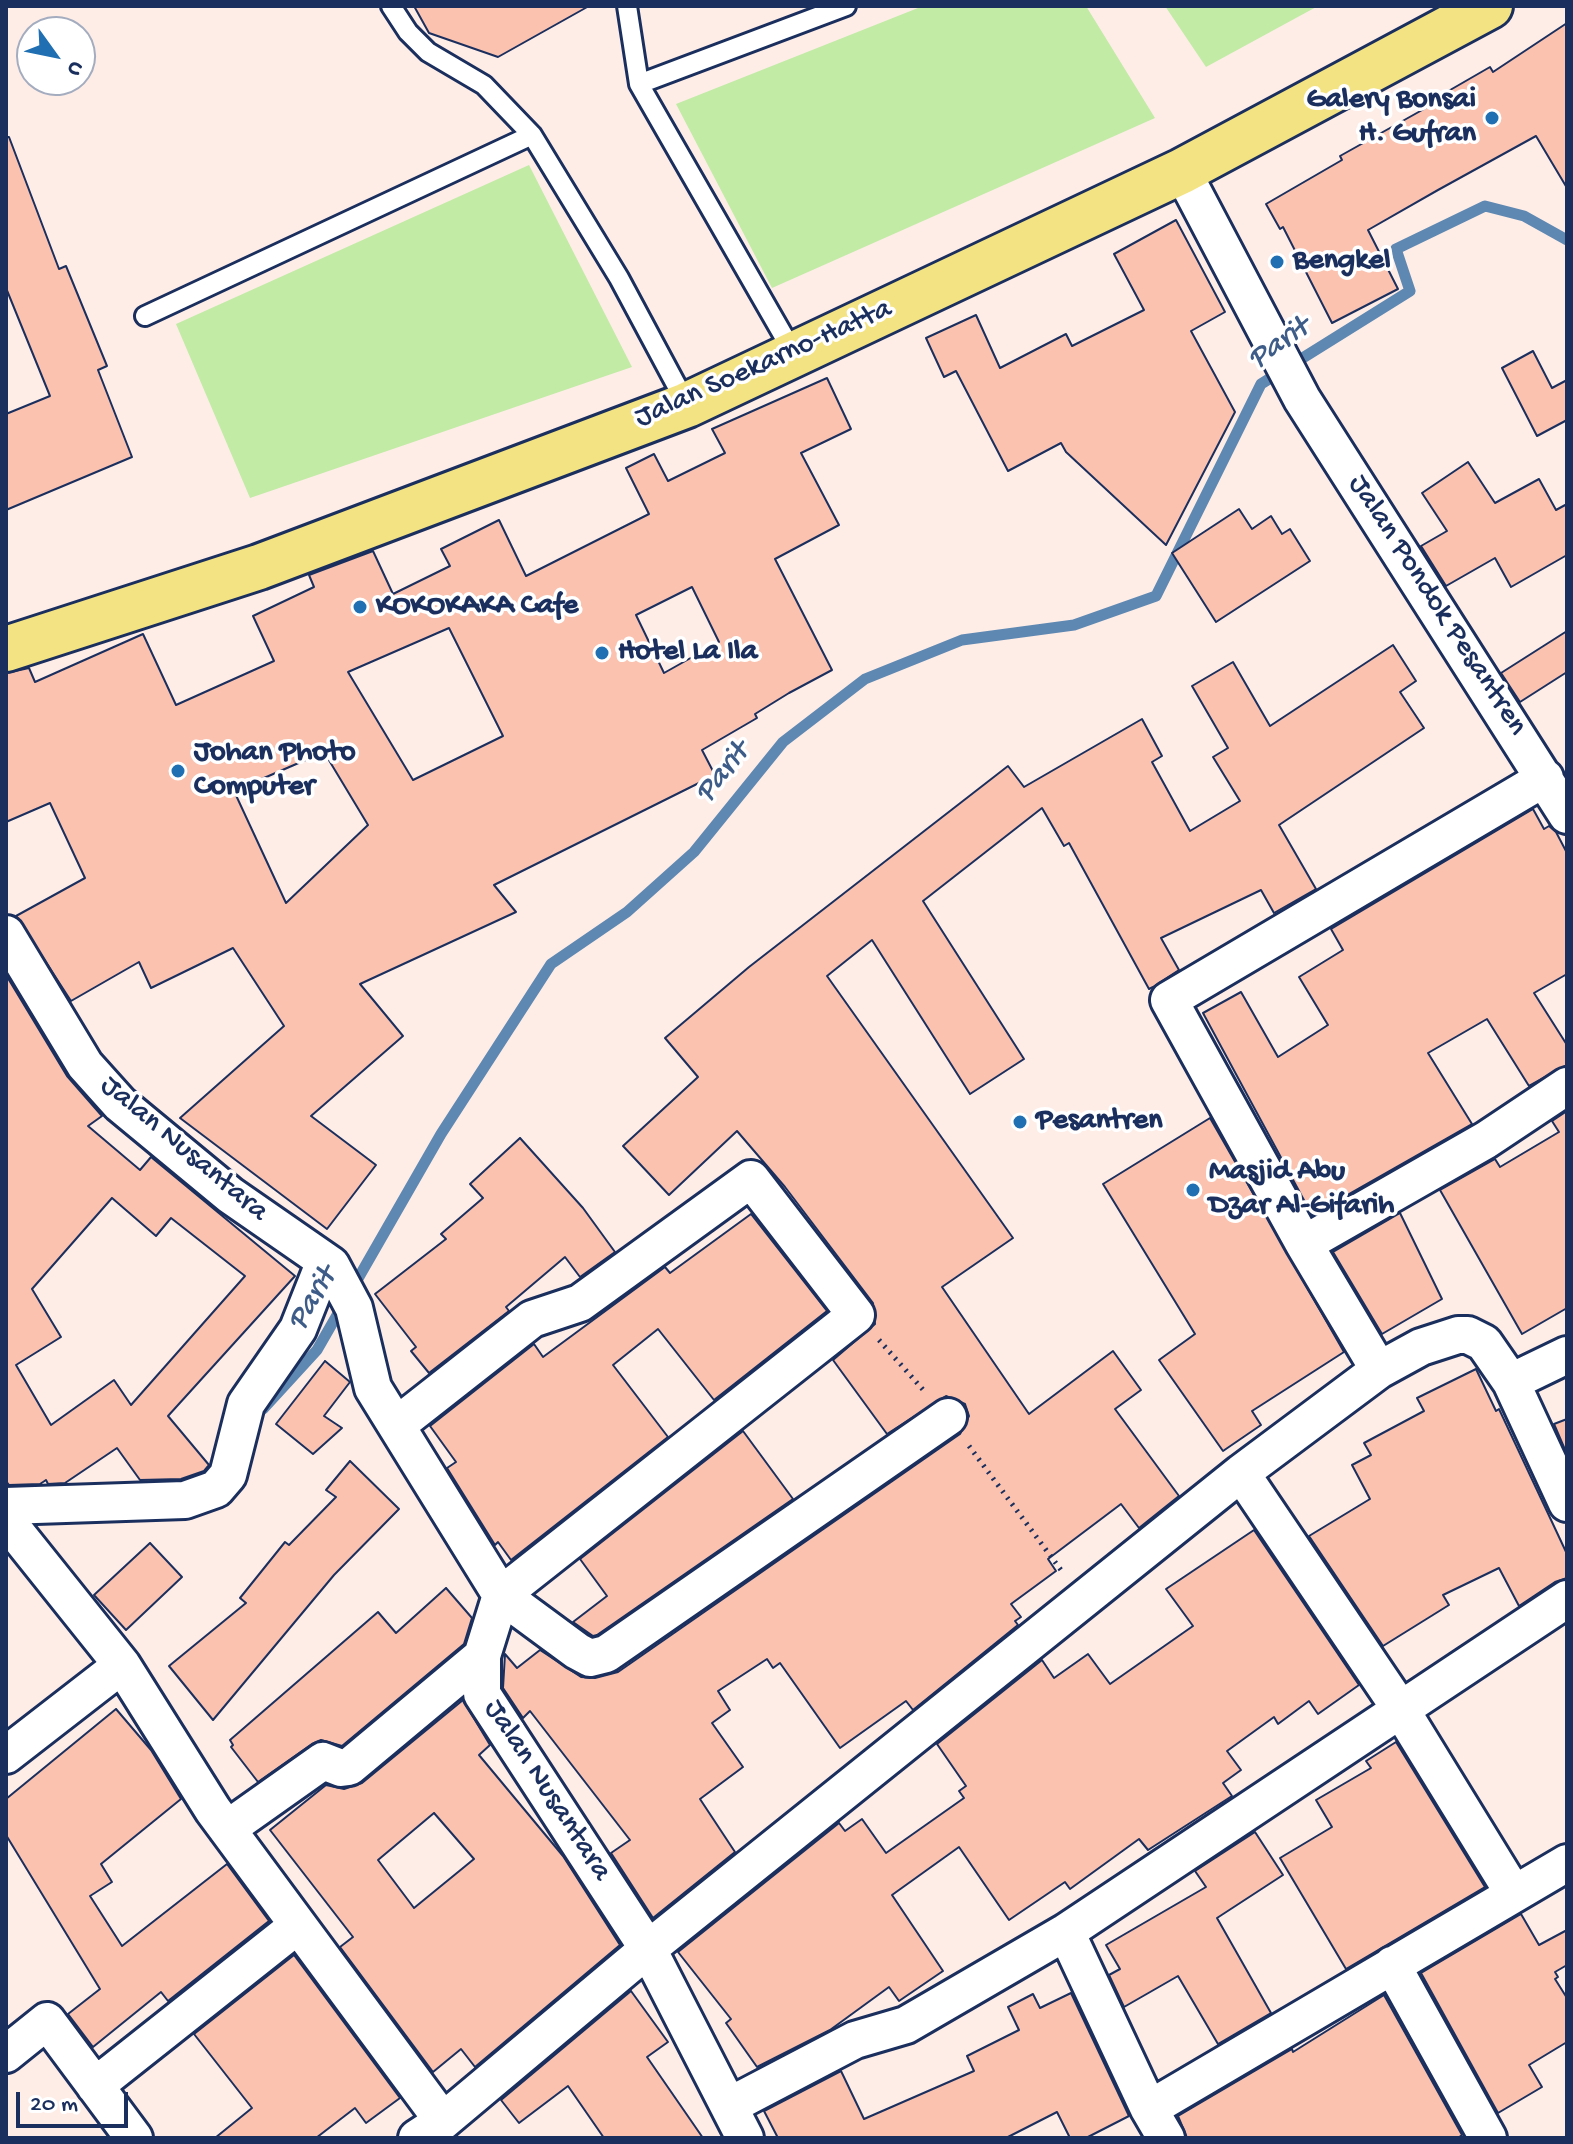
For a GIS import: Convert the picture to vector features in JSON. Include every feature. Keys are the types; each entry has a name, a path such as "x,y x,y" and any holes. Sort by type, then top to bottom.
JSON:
{"highway":[{"name":"Jalan Soekarno-Hatta","path":"6,649 259,567 687,405 1182,171 1490,6"}],"street":[{"name":"Jalan Pondok Pesantren","path":"1182,171 1302,399 1567,815"},
{"path":"1379,1370 1304,1244 1169,1000 1545,778"},
{"name":"Jalan Nusantara","path":"6,934 85,1065 120,1104 230,1195 328,1263"},
{"path":"1304,1244 1486,1140 1567,1086"},
{"path":"397,1425 532,1319 580,1303 751,1179 856,1315 501,1595"},
{"path":"328,1263 354,1308 373,1388 501,1595 590,1658 606,1654 948,1417"},
{"path":"9,1520 185,1500 216,1489 228,1475 246,1404 298,1329 328,1263"},
{"path":"9,1520 122,1665 227,1829 297,1926 430,2130 648,1949 1241,1473 1379,1370 1446,1337 1468,1335 1484,1343 1511,1382 1567,1503"},
{"path":"1511,1382 1567,1355"},
{"path":"1241,1473 1401,1710 1514,1894"},
{"name":"Jalan Nusantara","path":"501,1595 482,1656 479,1684 482,1694 648,1949 745,2138"},
{"path":"729,2106 855,2040 906,2025 1066,1932 1567,1599"},
{"path":"227,1829 323,1761 341,1768 349,1767 482,1656"},
{"path":"6,1755 122,1665"},
{"path":"1066,1932 1158,2124 1392,1965 1567,1863"},
{"path":"95,2086 297,1926"},
{"path":"1392,1965 1488,2138"},
{"path":"6,2054 47,2021 134,2138"}],"lane":[{"path":"391,6 408,32 428,52 484,85 532,135 619,278 687,405"},
{"path":"627,6 639,84 794,354"},
{"path":"639,84 846,6"},
{"path":"145,316 532,135"}],"path":[{"path":"856,1315 948,1417 1084,1600"}],"green space":[{"path":"923,6 1086,6 1155,118 772,288 676,104"},
{"path":"1165,6 1318,6 1206,67"},
{"path":"529,165 632,367 250,498 176,324"}],"building":[{"path":"414,6 589,6 498,57 429,33"},
{"path":"1567,23 1567,188 1536,136 1368,230 1398,289 1332,323 1283,227 1280,229 1266,204 1342,160 1340,156 1440,100 1438,97 1490,67 1493,72"},
{"path":"6,137 9,137 59,269 66,266 107,366 98,370 132,457 6,510 6,414 50,396 6,288"},
{"path":"1176,220 1225,312 1191,331 1235,412 1166,545 1066,452 1061,443 1008,471 956,371 944,377 926,338 976,315 1000,368 1066,334 1072,346 1144,310 1114,254"},
{"path":"1533,351 1552,388 1567,380 1567,420 1537,436 1502,368"},
{"path":"827,378 851,429 801,453 839,525 775,559 832,670 789,693 755,714 757,718 702,750 715,775 494,885 516,912 360,984 403,1036 311,1116 376,1165 327,1229 180,1118 284,1026 233,948 151,988 139,962 71,1001 16,916 85,878 50,803 6,822 6,673 29,668 35,682 143,634 176,705 274,661 253,616 314,587 309,575 373,551 393,594 450,566 441,549 499,520 526,576 649,514 626,468 654,454 668,481 725,453 712,429","holes":["692,587 719,642 664,673 636,615","449,628 503,736 413,780 348,672","324,752 368,825 286,903 234,791"]},
{"path":"1468,462 1495,503 1539,479 1556,510 1567,504 1567,555 1511,587 1495,558 1446,586 1421,546 1447,531 1422,493"},
{"path":"1239,509 1252,529 1271,516 1282,534 1290,529 1310,561 1216,622 1172,553"},
{"path":"1567,631 1567,672 1520,702 1501,673"},
{"path":"1393,645 1416,681 1400,692 1424,728 1279,825 1316,889 1274,913 1261,890 1161,938 1179,970 1153,987 1149,989 1069,843 1064,846 1042,808 923,901 1024,1059 970,1094 872,940 827,976 1013,1238 942,1287 1029,1414 1113,1351 1141,1390 1115,1409 1179,1496 1139,1528 1121,1504 1048,1559 1056,1571 1011,1604 1021,1617 1015,1621 1018,1625 913,1710 906,1701 840,1748 780,1663 773,1668 767,1659 718,1691 730,1710 712,1723 743,1767 700,1799 735,1852 653,1918 611,1853 630,1840 530,1711 523,1718 503,1688 505,1654 517,1668 540,1650 581,1677 595,1678 618,1672 960,1434 969,1416 965,1404 946,1396 887,1434 833,1360 875,1324 873,1303 785,1187 737,1131 669,1195 623,1146 698,1077 665,1038 749,967 1008,766 1024,787 1142,719 1162,756 1152,762 1190,831 1240,801 1213,757 1228,748 1192,686 1233,662 1270,726"},
{"path":"1533,809 1544,829 1549,826 1556,832 1567,853 1567,974 1534,993 1567,1045 1567,1065 1529,1086 1487,1019 1428,1053 1472,1124 1312,1215 1203,1013 1241,992 1278,1057 1328,1025 1299,977 1343,950 1331,929"},
{"path":"6,975 67,1076 102,1116 88,1126 140,1170 151,1157 295,1276 168,1416 209,1465 204,1471 181,1479 140,1480 117,1448 65,1483 48,1484 46,1480 40,1484 9,1485 6,1481","holes":["112,1198 156,1236 171,1218 245,1276 131,1405 114,1380 51,1425 16,1365 61,1337 32,1289"]},
{"path":"1567,1111 1567,1308 1522,1334 1440,1190 1495,1159 1500,1167 1559,1132 1552,1121"},
{"path":"1210,1118 1344,1352 1252,1411 1261,1425 1223,1451 1159,1360 1195,1334 1103,1184"},
{"path":"520,1138 583,1208 615,1252 580,1277 565,1257 506,1307 509,1311 429,1373 411,1351 416,1347 375,1294 446,1239 441,1234 483,1198 470,1184"},
{"path":"1400,1213 1442,1299 1382,1334 1333,1252"},
{"path":"751,1214 827,1311 714,1400 658,1329 613,1365 668,1437 511,1560 498,1542 495,1545 447,1468 456,1462 430,1426 534,1344 543,1357 665,1267 670,1273"},
{"path":"325,1361 350,1382 324,1416 342,1428 313,1454 276,1424"},
{"path":"1476,1369 1496,1411 1499,1409 1567,1554 1567,1578 1555,1582 1519,1606 1499,1568 1443,1595 1449,1605 1383,1646 1309,1536 1370,1499 1352,1465 1371,1455 1364,1443 1424,1411 1417,1398"},
{"path":"1567,1419 1567,1452 1566,1452 1554,1424"},
{"path":"743,1431 793,1499 597,1635 593,1636 573,1622 607,1596 580,1559"},
{"path":"350,1461 399,1509 334,1575 213,1720 169,1666 246,1603 240,1598 285,1542 289,1545 336,1497 326,1490"},
{"path":"1254,1530 1359,1685 1318,1714 1309,1701 1278,1724 1274,1717 1227,1751 1241,1770 1223,1783 1232,1796 1148,1850 1139,1839 1070,1889 1065,1882 1009,1920 959,1847 892,1895 943,1971 899,2001 889,1987 830,2030 757,2067 726,2023 731,2019 678,1952 839,1823 845,1831 862,1819 886,1853 964,1798 959,1791 966,1786 937,1744 1042,1660 1054,1678 1088,1654 1110,1684 1193,1626 1166,1589"},
{"path":"150,1543 182,1577 126,1630 94,1595"},
{"path":"446,1588 472,1618 464,1644 342,1746 321,1740 258,1782 231,1747 230,1740 378,1612 396,1633"},
{"path":"463,1700 490,1745 479,1755 563,1856 620,1945 475,2067 461,2049 433,2072 340,1947 353,1937 270,1830 326,1785 344,1789 362,1783","holes":["434,1813 474,1859 414,1908 378,1860"]},
{"path":"116,1709 151,1750 181,1799 101,1864 112,1882 90,1896 122,1946 227,1864 269,1921 168,2001 161,1992 93,2047 68,2014 100,1989 6,1835 6,1799"},
{"path":"1396,1742 1485,1887 1346,1969 1280,1858 1332,1827 1316,1800 1371,1768 1366,1761"},
{"path":"1255,1832 1283,1875 1217,1918 1271,2013 1218,2044 1178,1976 1124,2007 1109,1975 1120,1969 1106,1945 1206,1887 1195,1871"},
{"path":"1521,1914 1539,1945 1567,1930 1567,1965 1555,1972 1558,1977 1555,1979 1567,1998 1567,2042 1529,2065 1542,2087 1498,2113 1421,1973"},
{"path":"294,1955 400,2098 366,2123 355,2108 316,2138 215,2138 252,2108 194,2034"},
{"path":"631,1991 668,2042 647,2057 703,2138 604,2138 568,2086 519,2123 501,2100"},
{"path":"1071,1993 1129,2116 1086,2138 1070,2138 1057,2112 1006,2138 778,2138 764,2111 841,2071 864,2119 974,2071 967,2056 1019,2030 1008,2007 1033,1994 1040,2008"},
{"path":"1384,1995 1462,2135 1458,2138 1187,2138 1178,2116 1292,2049 1293,2052"}],"waterway":[{"name":"Parit","path":"263,1409 317,1350 441,1134 551,964 627,912 694,852 783,742 865,679 962,640 1074,625 1156,596 1261,384 1410,291 1396,249 1485,206 1524,216 1567,240"}],"place":[{"name":"Galery Bonsai H. Gufran","path":"1492,118"},
{"name":"Bengkel","path":"1277,262"},
{"name":"KOKOKAKA Cafe","path":"360,607"},
{"name":"Hotel La Ila","path":"602,653"},
{"name":"Johan Photo Computer","path":"178,771"},
{"name":"Pesantren","path":"1020,1122"},
{"name":"Masjid Abu Dzar Al-Gifarih","path":"1193,1190"}]}
